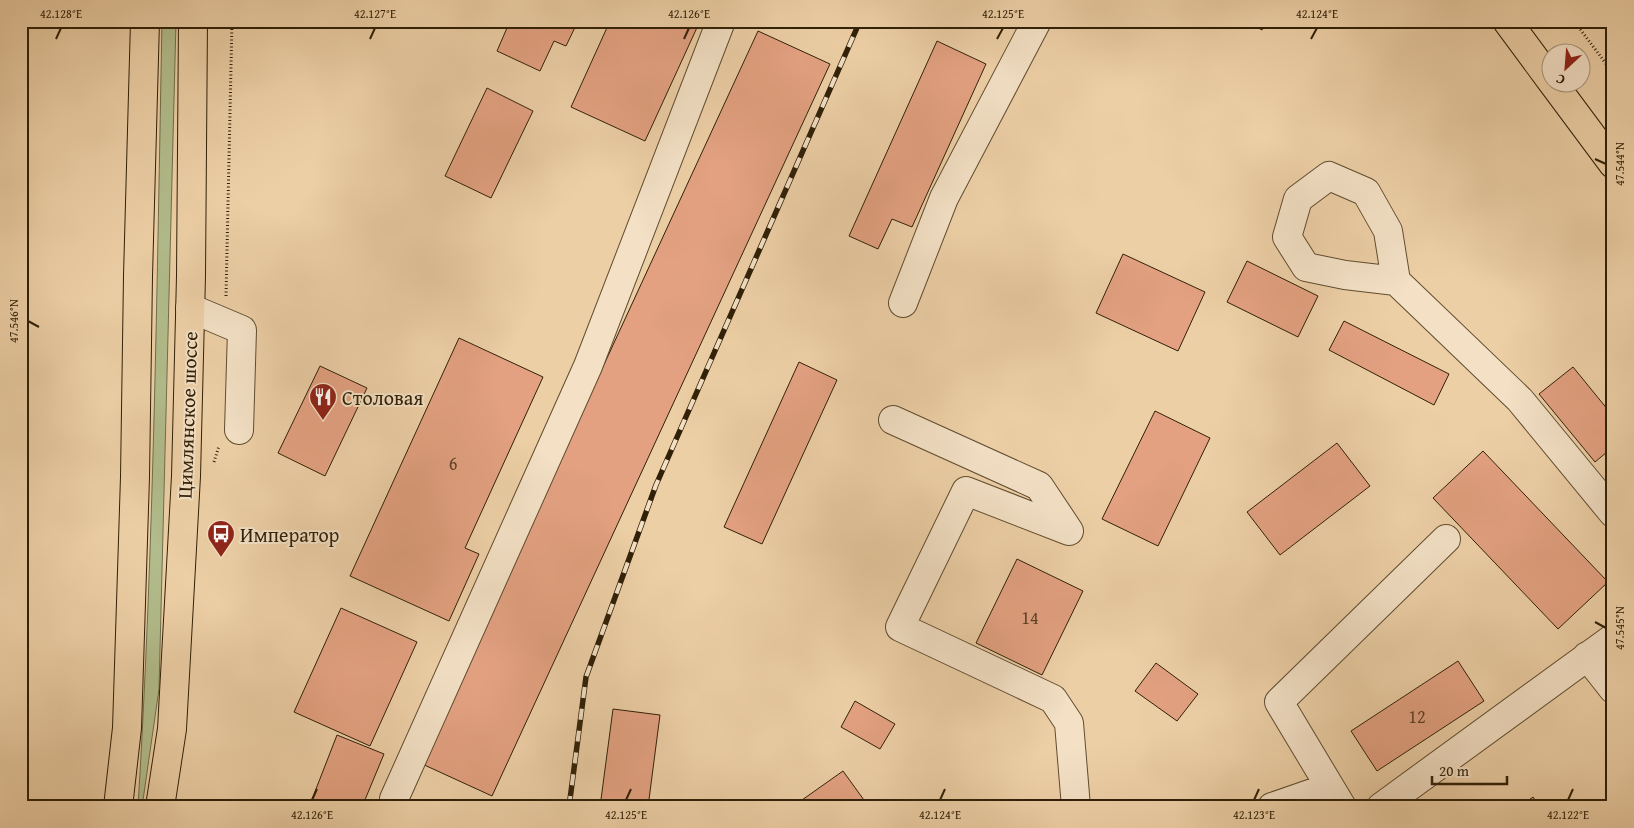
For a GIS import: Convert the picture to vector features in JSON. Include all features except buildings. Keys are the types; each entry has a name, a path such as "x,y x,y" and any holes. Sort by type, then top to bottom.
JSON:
{"main road":[{"path":"118,807 128,718 145,21"},
{"name":"Цимлянское шоссе","path":"160,807 172,729 186,476 193,21"},
{"path":"1506,21 1542,69"},
{"path":"1559,92 1613,164"}],"lane":[{"path":"393,807 394,799 588,366 721,21"},
{"path":"903,303 944,198 1038,21"},
{"path":"1396,281 1520,400 1613,513"},
{"path":"190,308 242,330 238,430"},
{"path":"893,420 1039,486 1069,531 966,491 900,627 1053,699 1068,724 1076,807"},
{"path":"1272,807 1336,797 1278,702 1446,539"},
{"path":"1381,807 1613,638"},
{"path":"1587,656 1613,689"}],"path":[{"path":"1574,21 1613,73"}],"green space":[{"path":"162,21 176,21 159,689 142,807 138,807 151,512"}],"railway":[{"path":"569,807 586,677 656,485 860,21"}],"place":[{"name":"Столовая","path":"323,421"},
{"name":"Император","path":"221,558"}]}
